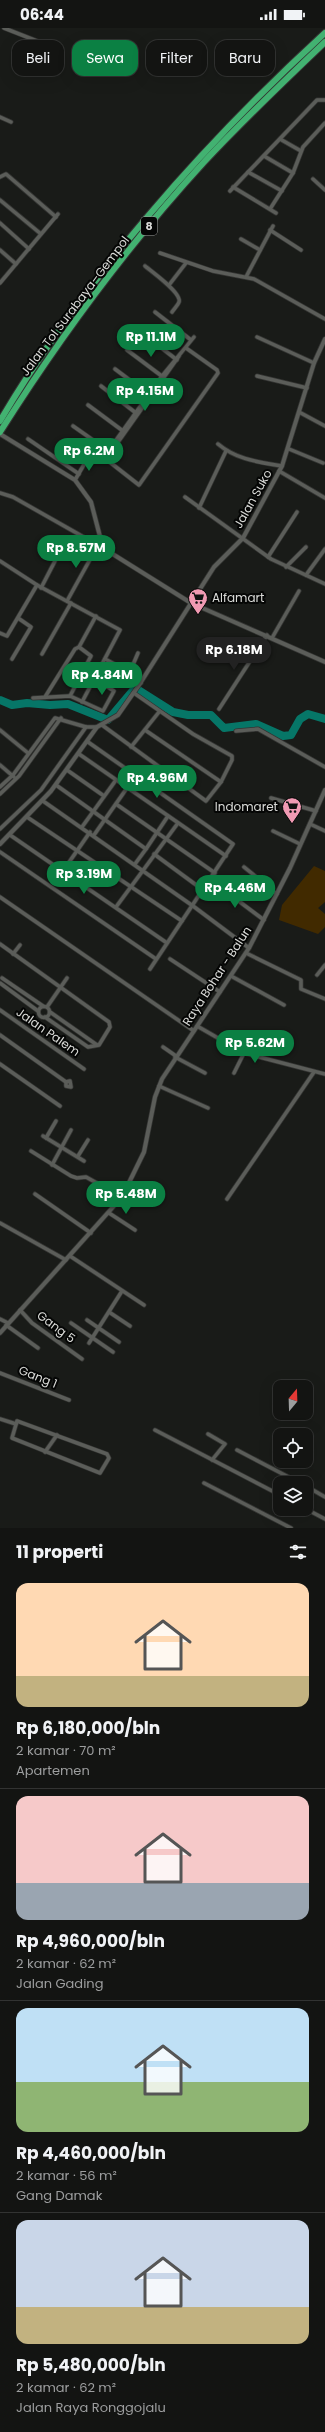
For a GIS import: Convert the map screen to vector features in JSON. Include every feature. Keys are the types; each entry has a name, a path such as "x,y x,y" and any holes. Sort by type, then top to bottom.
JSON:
{"highway":[{"name":"Jalan Tol Surabaya–Gempol","path":"0,421 71,316 126,243 227,129 325,33"},
{"name":"Jalan Tol Surabaya–Gempol","path":"0,433 30,385 90,300 150,224 204,162 269,95 325,42"}],"street":[{"path":"4,28 35,40"},
{"path":"230,191 318,99 325,100"},
{"path":"0,117 11,122"},
{"path":"270,210 293,173 300,151 325,123"},
{"path":"280,138 300,151"},
{"path":"264,156 293,173"},
{"path":"248,172 282,191"},
{"path":"0,177 6,174 57,216 0,282"},
{"path":"313,179 325,190"},
{"path":"233,187 276,213"},
{"path":"0,200 41,234"},
{"path":"0,223 29,249"},
{"path":"246,277 273,226"},
{"path":"270,230 301,250"},
{"path":"241,239 260,250"},
{"path":"0,250 16,264"},
{"path":"160,253 186,263 232,276 246,277 325,319"},
{"path":"169,285 186,263"},
{"path":"145,266 169,285 180,300 172,312"},
{"path":"105,458 193,338 155,312"},
{"path":"141,332 178,358"},
{"path":"257,337 314,363"},
{"name":"Jalan Suko","path":"99,726 118,715 135,692 214,566 242,538 280,471 289,449 314,363 325,339"},
{"path":"75,480 93,449 139,485 218,373 186,348"},
{"path":"127,350 163,377"},
{"path":"115,369 151,395"},
{"path":"257,376 307,388"},
{"path":"101,386 137,414"},
{"path":"88,405 124,432"},
{"path":"299,412 325,426"},
{"path":"73,426 110,451"},
{"path":"0,433 75,480 91,502 103,548"},
{"path":"28,439 79,474"},
{"path":"218,444 226,451 245,459 282,466"},
{"path":"289,449 323,463"},
{"path":"198,508 226,451"},
{"path":"280,471 325,498"},
{"path":"0,492 98,545 192,603 325,662"},
{"path":"185,497 198,508 268,557 286,567 325,584"},
{"path":"268,557 298,512"},
{"path":"42,654 98,545"},
{"path":"286,567 306,547"},
{"path":"306,575 325,549"},
{"path":"0,561 37,586 119,629 120,632 82,702"},
{"path":"41,588 55,561"},
{"path":"0,633 7,636 37,586"},
{"path":"272,638 299,591"},
{"path":"45,697 75,649 79,647 96,616"},
{"path":"12,659 30,627 18,618"},
{"path":"219,709 266,635"},
{"path":"70,696 91,656 79,647"},
{"path":"138,653 126,681 132,684 140,684"},
{"path":"105,659 118,666"},
{"path":"33,698 70,696 104,710 114,691 95,679"},
{"path":"0,787 13,775 55,718 61,718 86,727 99,726 206,801 221,782 232,760 232,756 159,712 135,692"},
{"path":"131,747 159,712"},
{"path":"0,794 16,779 61,718"},
{"path":"99,726 56,785 0,845 0,852 156,959"},
{"path":"0,829 41,790 86,727"},
{"path":"236,731 258,729 325,767"},
{"path":"0,730 28,753"},
{"path":"145,730 221,782"},
{"path":"88,742 232,841 233,844 203,890 194,907 182,921 150,969"},
{"path":"79,754 226,856"},
{"path":"0,765 16,779"},
{"path":"67,770 104,796"},
{"path":"63,871 77,851 105,820 116,804 139,777"},
{"path":"82,827 116,780"},
{"path":"56,785 146,849"},
{"name":"Raya Bohar - Balun","path":"0,1333 122,1198 144,1152 158,1086 249,948 277,894 325,790"},
{"path":"270,798 316,811"},
{"path":"43,800 135,864 249,948"},
{"path":"116,804 156,834 214,873"},
{"path":"135,864 168,816"},
{"path":"27,817 182,921"},
{"path":"116,907 130,886 178,823"},
{"path":"310,824 325,831"},
{"path":"273,831 300,844"},
{"path":"10,835 167,943"},
{"path":"154,854 203,890"},
{"path":"244,867 255,876 255,880 277,894"},
{"path":"216,884 264,920"},
{"path":"0,897 194,1031"},
{"path":"0,944 109,1022 108,1031 97,1045 88,1047 45,1017 41,1016 38,1011 1,979"},
{"path":"13,954 20,945"},
{"path":"246,953 300,979 302,982 301,989 325,999"},
{"path":"170,959 220,992"},
{"path":"318,975 325,965"},
{"path":"231,976 284,1005"},
{"path":"38,1011 45,1006 67,978"},
{"path":"1,979 45,1006 50,1012 97,1045"},
{"name":"Jalan Palem","path":"0,1010 84,1069"},
{"path":"45,1017 50,1012"},
{"path":"197,1026 244,1053 325,1074"},
{"path":"0,1035 66,1082"},
{"path":"163,1047 176,1057 206,1073"},
{"path":"234,1073 244,1053"},
{"path":"0,1064 60,1106"},
{"path":"227,1199 314,1072"},
{"path":"158,1086 208,1108"},
{"path":"56,1121 44,1137 84,1160"},
{"path":"52,1165 72,1130"},
{"path":"78,1156 88,1140"},
{"path":"31,1151 71,1176 77,1178 86,1177 122,1198"},
{"path":"35,1194 91,1232"},
{"path":"109,1213 135,1230"},
{"path":"0,1223 66,1260"},
{"path":"70,1256 144,1305"},
{"path":"88,1343 122,1291"},
{"name":"Gang 5","path":"20,1310 38,1328 82,1358"},
{"path":"109,1312 130,1326"},
{"path":"0,1319 38,1348"},
{"path":"87,1320 119,1342"},
{"path":"71,1323 113,1352"},
{"name":"Gang 1","path":"0,1373 69,1400"},
{"path":"0,1419 16,1424"},
{"path":"18,1420 57,1435 109,1455 102,1472 99,1473 12,1438 18,1420"},
{"path":"155,1430 273,1491"},
{"path":"208,1434 225,1444 214,1461"},
{"path":"45,1452 57,1435"},
{"path":"237,1450 287,1476"},
{"path":"204,1483 291,1528"},
{"path":"313,1490 325,1497"},
{"path":"313,1513 325,1519"}],"shaded area":[{"path":"314,866 325,871 325,902 318,908 325,914 325,927 318,934 279,920 282,905"}],"waterway":[{"path":"0,700 12,705 27,703 50,705 68,704 108,720 135,688 173,712 188,715 211,715 224,728 256,724 283,736 291,735 300,719 308,714 325,719"}],"place":[{"name":"Alfamart","path":"198,615"},
{"name":"Indomaret","path":"292,824"}]}
